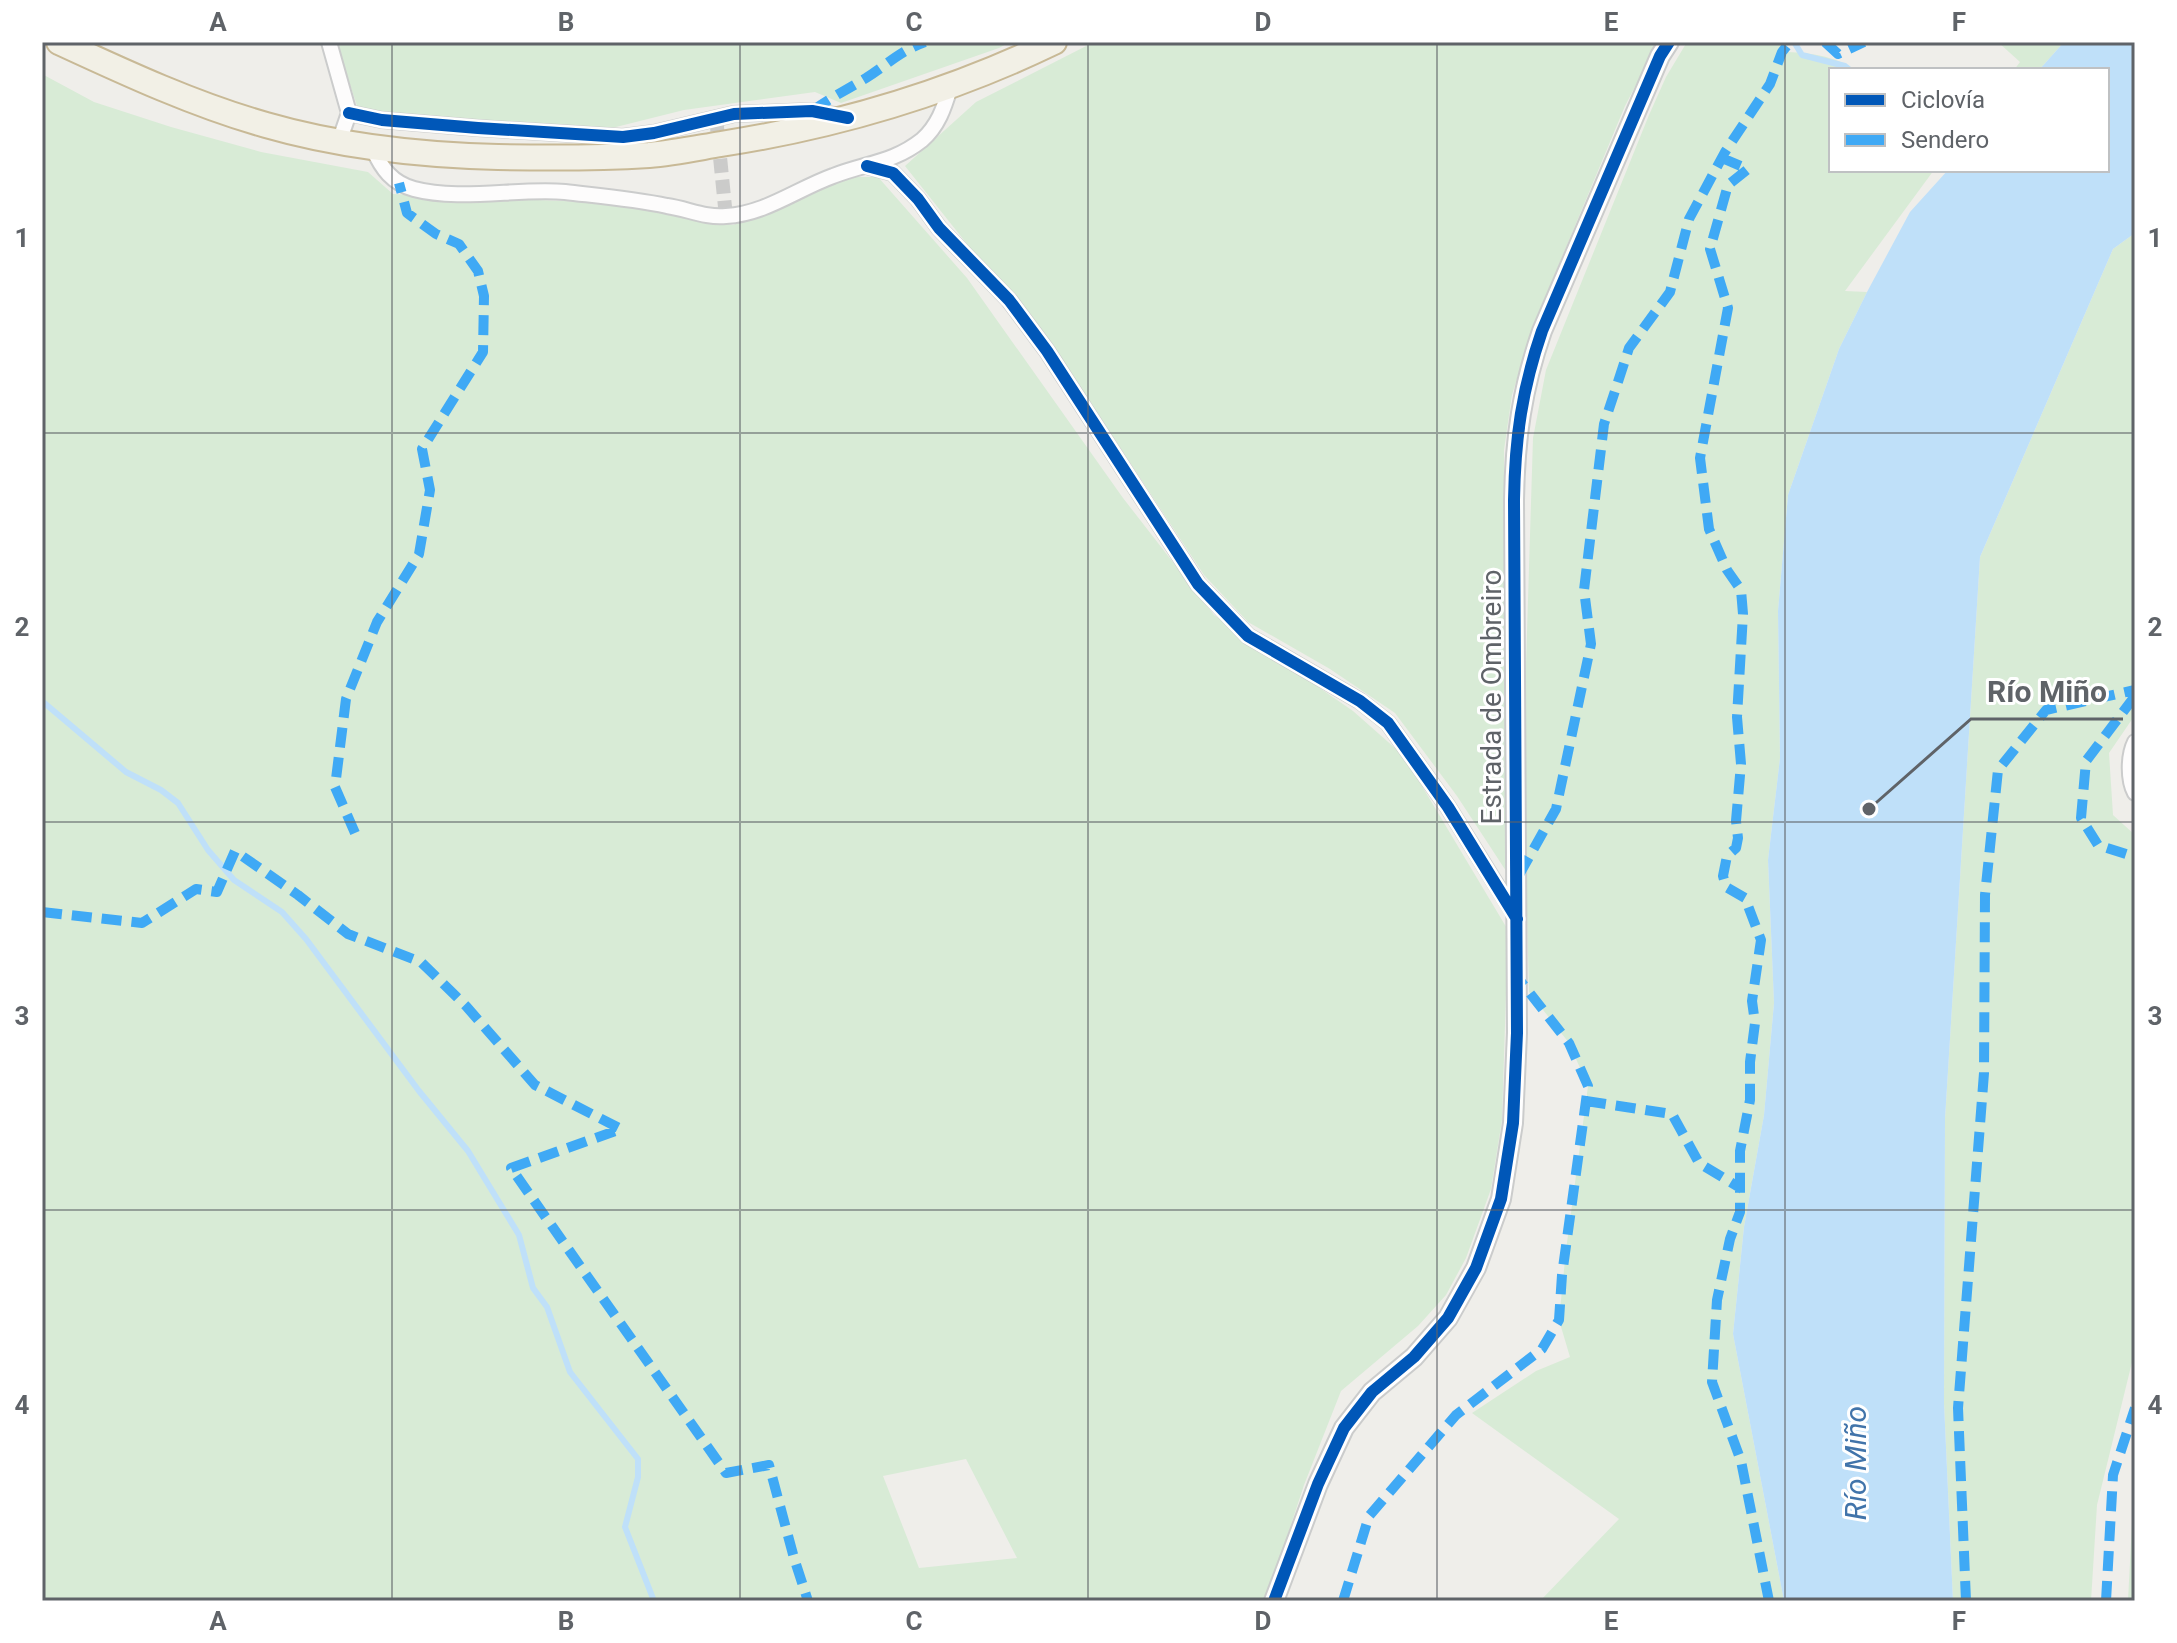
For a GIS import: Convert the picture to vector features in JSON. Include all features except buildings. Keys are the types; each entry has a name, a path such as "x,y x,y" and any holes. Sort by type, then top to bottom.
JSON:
{"highway":[{"path":"59,42 189,100 267,126 373,149 451,156 544,158 651,155 768,137 848,118 950,88 1054,42"}],"street":[{"path":"329,42 349,113 339,142"},
{"name":"Estrada de Ombreiro","path":"1274,1601 1318,1484 1344,1428 1372,1392 1414,1357 1448,1318 1490,1236 1504,1188 1513,1123 1517,1033 1514,500 1521,403 1542,331 1660,56 1669,42"},
{"path":"373,149 384,172 399,183 415,189 459,193 564,192 671,206 698,215 726,217 756,212 796,190 837,174 901,156 925,137 941,117 950,88"},
{"path":"349,113 423,124 623,137 734,114 812,111 848,118"},
{"path":"867,166 893,173 918,199 939,228 1009,300 1047,351 1198,584 1248,636 1360,701 1388,723 1448,807 1517,919"},
{"path":"2135,742 2130,784 2135,793"}],"green space":[{"path":"336,42 1010,42 841,103 815,92 684,110 596,132 431,119 358,109"},
{"path":"1094,42 1658,42 1625,106 1532,329 1512,395 1504,450 1510,877 1457,796 1395,713 1330,669 1248,622 1204,575 1079,385 905,166 976,102"},
{"path":"1687,42 1790,42 1783,52 1820,56 1852,68 1829,68 1829,172 1933,172 1845,291 1867,292 1839,349 1788,495 1778,611 1780,758 1768,860 1774,1003 1764,1115 1744,1227 1733,1334 1784,1601 1540,1601 1619,1519 1472,1413 1536,1371 1570,1357 1559,1320 1588,1086 1569,1043 1529,992 1523,762 1533,438 1546,370 1666,77"},
{"path":"1998,42 2064,42 2041,68 2016,68 2020,62"},
{"path":"42,74 94,102 171,127 261,152 368,172 393,194 611,203 733,225 850,177 878,177 967,278 1123,498 1214,615 1353,711 1404,756 1508,930 1502,1120 1491,1189 1466,1258 1446,1295 1418,1326 1341,1391 1304,1485 1266,1601 42,1601","holes":["966,1459 1017,1558 919,1568 883,1476"]},
{"path":"2135,233 2135,715 2109,753 2113,815 2135,835 2135,1350 2097,1505 2091,1601 1953,1601 1944,1403 1945,1119 1980,557 2113,249"},
{"path":"2134,1484 2135,1601 2128,1601"}],"water":[{"name":"Río Miño","path":"2064,42 2135,42 2135,233 2113,249 1980,557 1945,1119 1944,1403 1953,1601 1784,1601 1733,1334 1744,1227 1764,1115 1774,1003 1768,860 1780,758 1778,611 1788,495 1839,349 1910,212 1946,172 2109,172 2109,68 2041,68"}],"waterway":[{"path":"1794,42 1802,55 1848,68"},
{"path":"42,701 126,772 161,790 178,803 208,850 234,880 282,912 468,1151 519,1235 533,1288 547,1307 570,1372 638,1459 638,1477 625,1527 654,1601"}],"tunnel":[{"path":"716,117 726,217"}],"marked path":[{"path":"812,111 925,42"},
{"path":"1519,875 1556,809 1591,644 1584,590 1604,424 1629,348 1670,292 1689,219 1725,152 1770,84 1782,52 1790,42"},
{"path":"1825,42 1838,54 1864,42"},
{"path":"1722,158 1748,169 1728,185 1710,249 1728,308 1700,458 1709,529 1727,570 1741,590 1743,614 1737,717 1741,764 1736,821 1738,838 1736,848 1727,856 1723,876 1726,887 1745,898 1761,940 1752,1001 1755,1023 1750,1062 1750,1100 1740,1151 1740,1212 1730,1239 1717,1300 1712,1382 1741,1461 1769,1601"},
{"path":"355,833 335,787 346,699 377,622 419,554 430,490 422,449 483,352 484,296 478,271 459,244 436,234 407,213 399,183"},
{"path":"1966,1601 1958,1408 1984,1073 1985,895 1998,770 2046,710 2135,690"},
{"path":"2135,696 2086,761 2081,818 2098,845 2135,857"},
{"path":"42,912 142,923 196,889 217,892 235,851 348,934 421,962 466,1006 535,1085 621,1129 511,1168 726,1473 769,1465 808,1601"},
{"path":"1343,1601 1369,1516 1456,1415 1542,1349 1559,1320 1562,1275 1588,1086 1569,1043 1518,978"},
{"path":"1586,1101 1672,1114 1699,1163 1742,1189"},
{"path":"2106,1601 2113,1475 2135,1408"}],"cycle path":[{"path":"1274,1601 1318,1484 1344,1428 1372,1392 1414,1357 1448,1318 1476,1268 1501,1199 1513,1123 1517,1033 1514,500 1521,414 1542,331 1660,56 1669,42"},
{"path":"349,113 382,120 623,137 734,114 812,111 848,118"},
{"path":"867,166 893,173 918,199 939,228 1009,300 1047,351 1198,584 1248,636 1360,701 1388,723 1448,807 1517,919"}],"place":[{"name":"Río Miño","path":"1869,809"}]}
